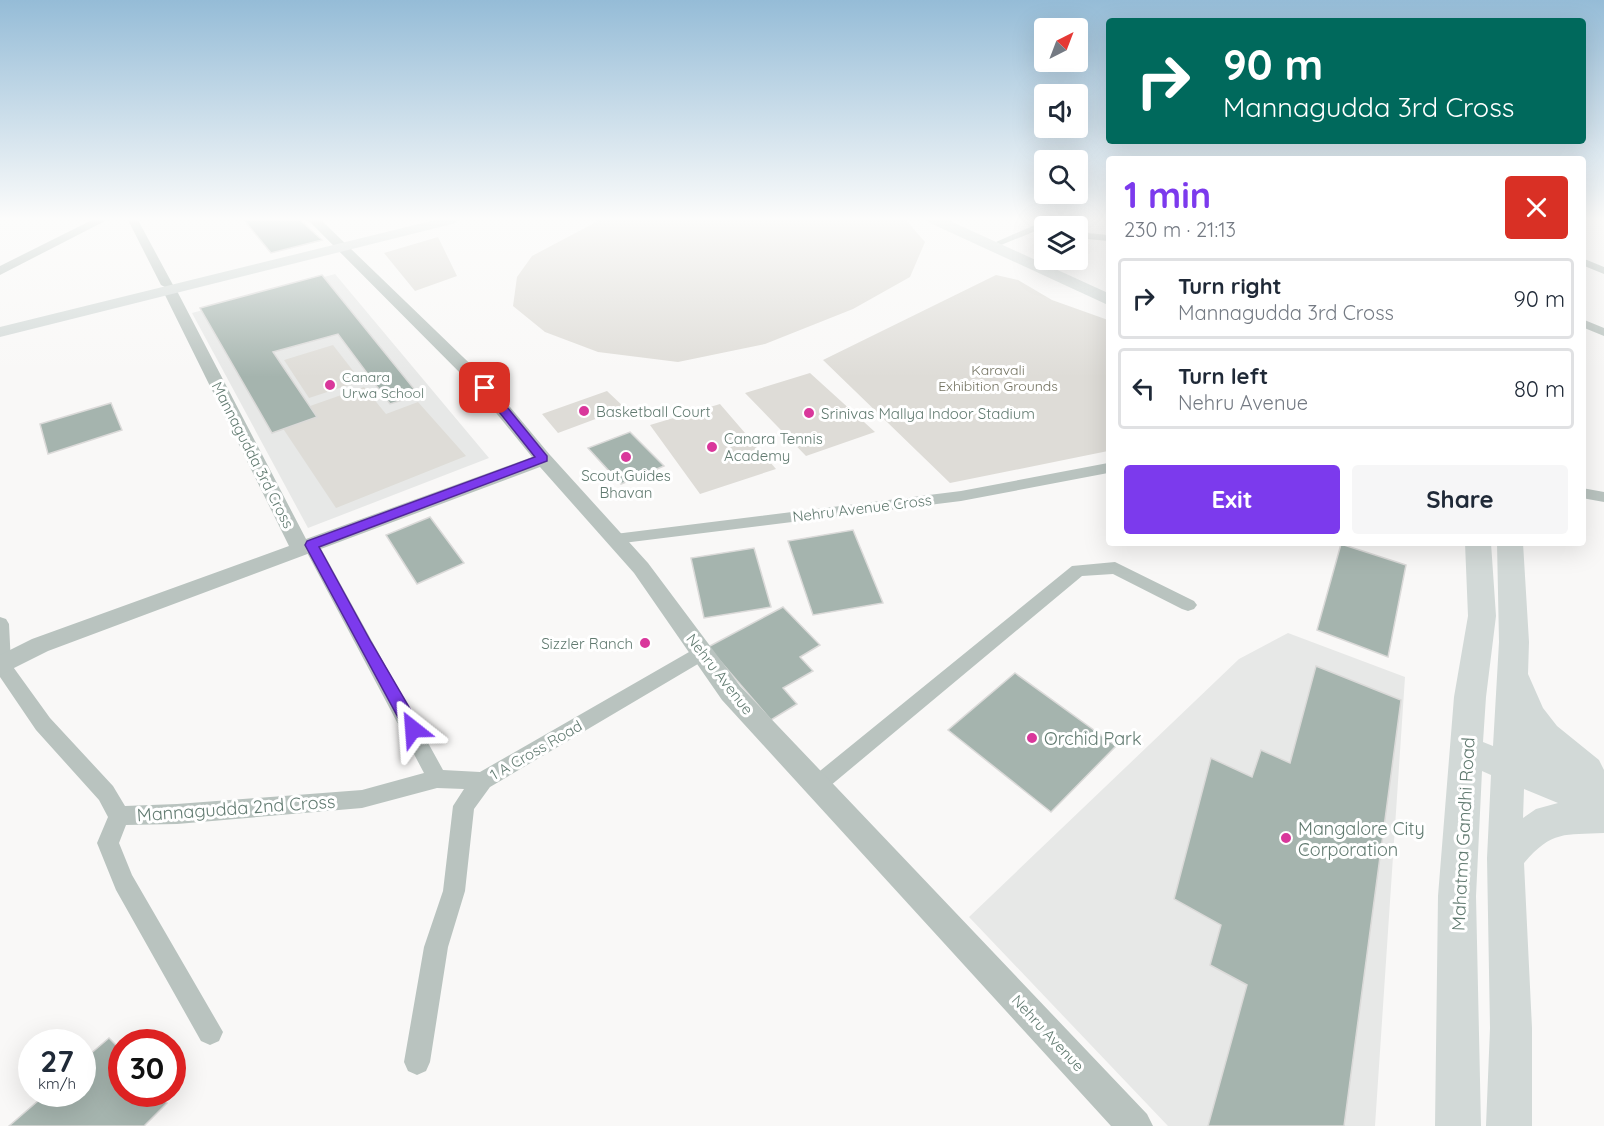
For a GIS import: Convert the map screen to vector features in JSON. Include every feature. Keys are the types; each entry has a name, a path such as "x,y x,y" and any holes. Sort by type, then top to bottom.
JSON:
{"main road":[{"path":"0,332 230,273"},
{"path":"1049,273 1106,299"},
{"path":"1068,273 1106,290"},
{"path":"0,325 168,288"},
{"name":"Mahatma Gandhi Road","path":"1458,1126 1457,896 1470,698 1482,616 1478,546"},
{"path":"1509,1126 1511,1028 1505,858 1507,756 1514,642 1510,546"},
{"path":"1513,673 1530,715 1545,736 1604,784"},
{"path":"1467,740 1507,756 1604,784"},
{"path":"1507,756 1604,807"},
{"path":"1505,858 1520,841 1548,820 1604,817"}],"street":[{"path":"160,273 168,288"},
{"name":"Nehru Avenue","path":"368,273 485,388 543,459 641,568 731,693 1135,1126"},
{"name":"Mannagudda 3rd Cross","path":"168,288 306,547"},
{"path":"1586,324 1604,332"},
{"path":"0,624 1,665 40,645 543,459"},
{"name":"Nehru Avenue Cross","path":"615,539 961,496 1106,468"},
{"path":"1586,494 1604,497"},
{"path":"306,547 405,712 437,779"},
{"path":"817,784 1078,570 1115,568 1188,605"},
{"name":"1 A Cross Road","path":"437,779 483,781 702,653"},
{"name":"Mannagudda 2nd Cross","path":"1,665 43,724 106,793 119,816 177,814 362,799 437,779"},
{"path":"417,1062 436,947 454,891 465,806 483,781"},
{"path":"119,816 108,843 124,882 210,1032"}],"shaded area":[{"name":"Canara Urwa School","path":"335,274 489,458 308,528 192,313"},
{"path":"1288,633 1405,677 1375,1126 1168,1126 969,917 1239,659"}],"green space":[{"path":"400,273 455,273 457,276 415,291"},
{"path":"520,273 912,273 910,277 853,309 765,344 678,362 598,352 545,332 513,306 517,277"},
{"name":"Karavali Exhibition Grounds","path":"996,275 1018,280 1052,300 1106,319 1106,451 950,483 823,360"},
{"path":"333,345 361,381 309,398 284,360"},
{"name":"Srinivas Mallya Indoor Stadium","path":"810,373 875,432 806,456 745,393"},
{"path":"364,387 386,414 418,402 466,456 336,508 276,418"},
{"name":"Basketball Court","path":"607,391 625,408 558,433 542,414"},
{"name":"Canara Tennis Academy","path":"720,404 776,469 700,494 650,425"}],"building":[{"path":"322,275 419,395 390,404 338,334 273,352 317,417 272,433 200,308"},
{"path":"111,403 122,430 48,454 40,424"},
{"name":"Scout Guides Bhavan","path":"630,432 664,466 621,484 588,448"},
{"path":"430,517 464,563 417,584 386,535"},
{"path":"853,530 883,603 813,615 788,541"},
{"path":"1340,546 1347,546 1406,565 1388,657 1317,630"},
{"path":"754,548 771,607 704,618 691,558"},
{"path":"783,607 820,645 800,657 813,671 783,688 797,704 771,720 708,647"},
{"name":"Mangalore City Corporation","path":"1316,666 1401,700 1344,1126 1208,1126 1247,985 1210,965 1221,925 1174,899 1211,758 1252,777 1261,750 1290,763"},
{"name":"Orchid Park","path":"1015,673 1116,746 1051,812 948,730"},
{"path":"108,1039 108,1107 163,1107 144,1126 9,1126 31,1107 96,1107 96,1049"}],"place":[{"name":"Canara Urwa School","path":"330,385"},
{"name":"Basketball Court","path":"584,411"},
{"name":"Srinivas Mallya Indoor Stadium","path":"809,413"},
{"name":"Canara Tennis Academy","path":"712,447"},
{"name":"Scout Guides Bhavan","path":"626,457"},
{"name":"Sizzler Ranch","path":"645,643"},
{"name":"Orchid Park","path":"1032,738"},
{"name":"Mangalore City Corporation","path":"1286,838"}],"route":[{"path":"413,729 311,545 543,459 485,388"}]}
